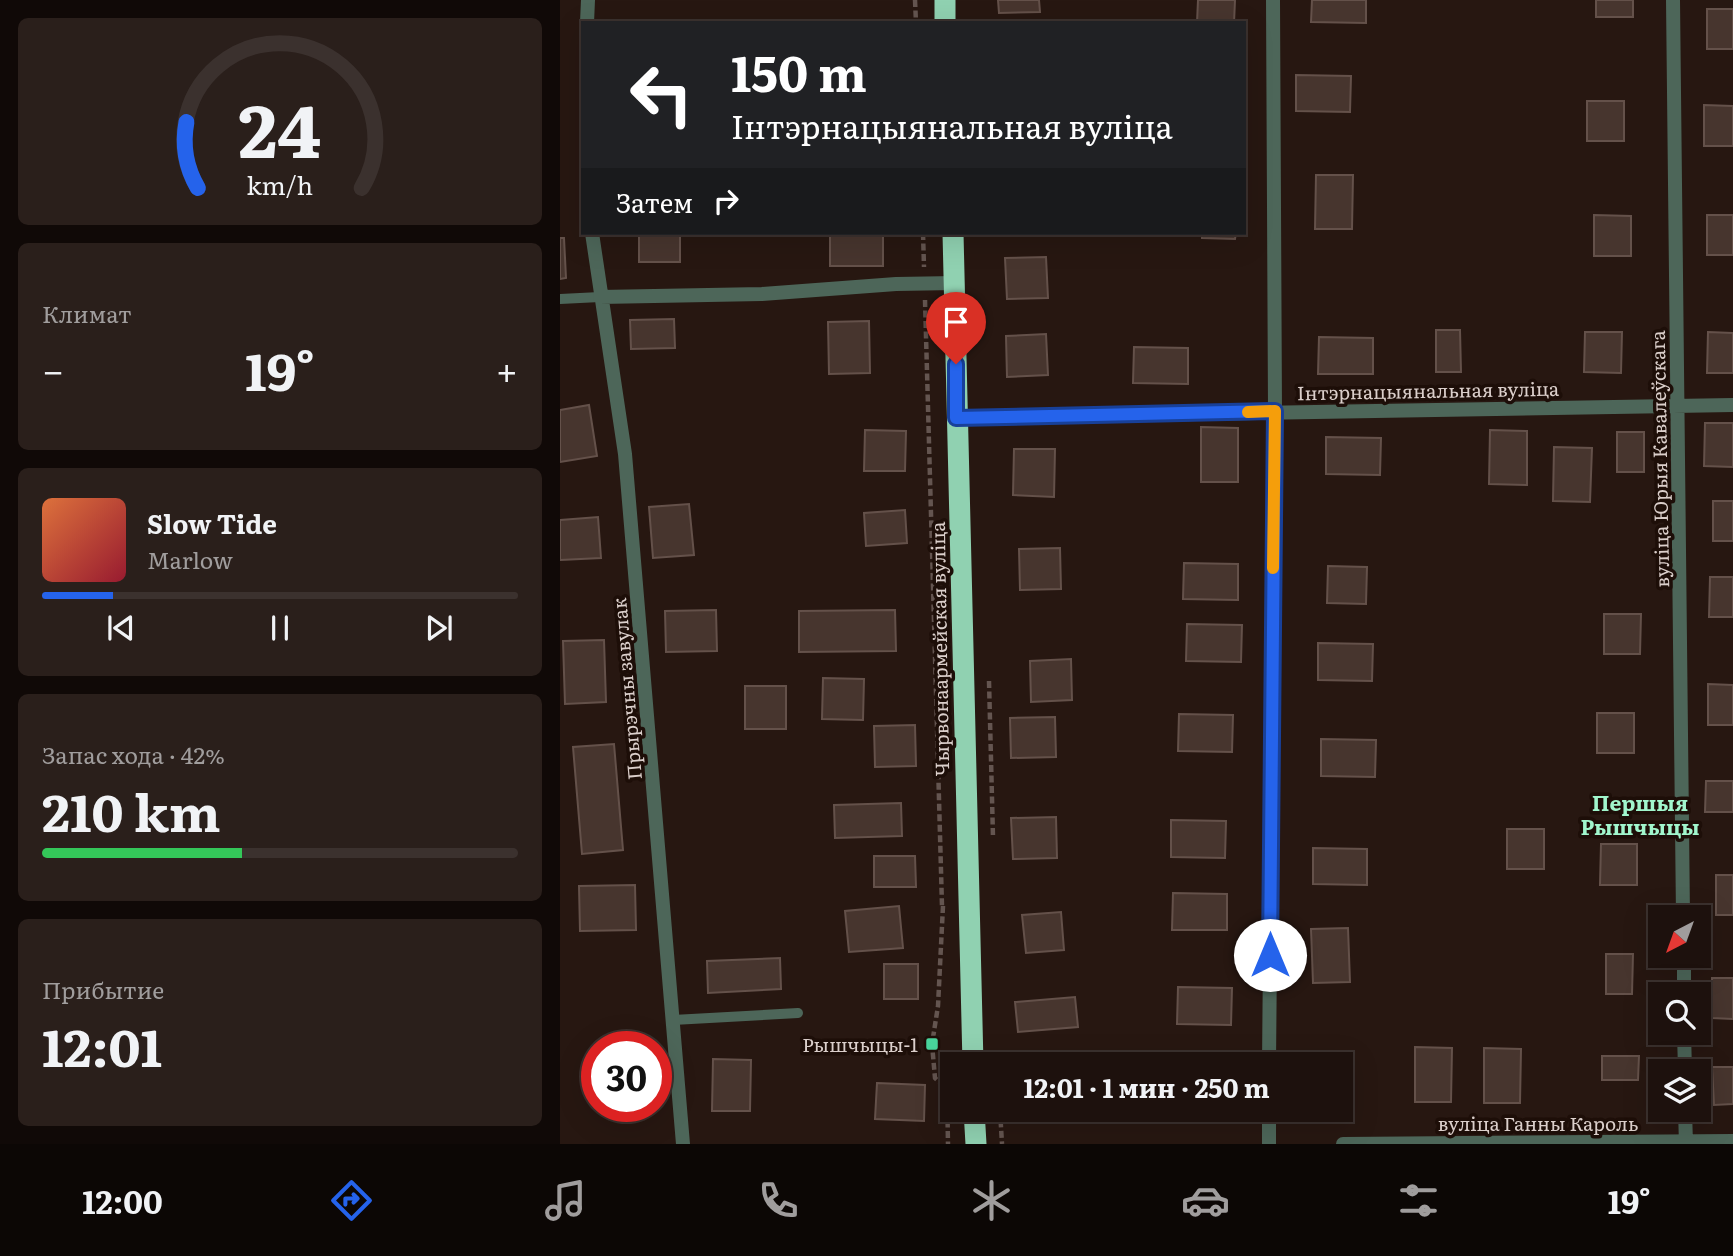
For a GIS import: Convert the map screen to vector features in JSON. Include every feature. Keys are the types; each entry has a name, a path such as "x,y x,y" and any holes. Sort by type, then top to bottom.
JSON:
{"highway":[{"path":"945,0 946,21"},
{"name":"Чырвонаармейская вуліца","path":"953,235 973,1052"},
{"path":"975,1122 976,1144"}],"street":[{"path":"587,21 588,0"},
{"path":"1269,1052 1275,411 1273,0"},
{"name":"вуліца Юрыя Кавалеўскага","path":"1673,0 1683,905"},
{"name":"Прырэчны завулак","path":"592,235 625,454 683,1144"},
{"path":"600,297 762,294 955,283"},
{"name":"Інтэрнацыянальная вуліца","path":"956,418 1733,405"},
{"path":"1269,1122 1269,1144"},
{"path":"1685,1122 1686,1143"},
{"name":"вуліца Ганны Кароль","path":"1343,1144 1733,1141"}],"lane":[{"path":"560,299 600,297"},
{"path":"673,1020 799,1013"}],"path":[{"path":"915,0 916,21"},
{"path":"923,235 942,906 938,1006 932,1044 935,1078 947,1089 948,1144"},
{"path":"942,906 969,906"},
{"path":"1001,1122 1002,1144"}],"building":[{"path":"998,0 1039,0 1040,12 999,13"},
{"path":"1198,0 1235,0 1234,21 1197,21"},
{"path":"1312,0 1366,0 1366,23 1311,22"},
{"path":"1596,0 1633,0 1633,17 1596,17"},
{"path":"1707,9 1733,9 1733,49 1707,49"},
{"path":"1296,75 1351,76 1350,112 1296,111"},
{"path":"1587,101 1624,101 1624,141 1587,141"},
{"path":"1704,105 1733,106 1733,146 1704,146"},
{"path":"1316,175 1353,175 1352,229 1315,229"},
{"path":"1594,215 1631,216 1631,256 1594,256"},
{"path":"1707,215 1733,215 1733,255 1707,255"},
{"path":"639,235 680,235 680,262 639,262"},
{"path":"830,235 883,235 883,266 830,266"},
{"path":"1202,235 1236,235 1235,239 1202,238"},
{"path":"560,238 564,238 566,278 560,279"},
{"path":"1046,257 1048,298 1007,299 1005,258"},
{"path":"674,319 675,348 631,349 630,320"},
{"path":"869,321 870,373 829,374 828,322"},
{"path":"1436,330 1460,330 1461,372 1436,372"},
{"path":"1585,332 1622,332 1621,373 1584,372"},
{"path":"1708,332 1733,333 1733,373 1707,373"},
{"path":"1046,334 1048,375 1007,377 1006,336"},
{"path":"1319,337 1373,338 1373,374 1318,374"},
{"path":"1134,347 1188,348 1188,384 1133,383"},
{"path":"589,405 597,456 560,462 560,410"},
{"path":"1705,423 1733,423 1733,467 1704,466"},
{"path":"1201,427 1238,428 1238,482 1201,482"},
{"path":"865,430 906,431 905,471 864,471"},
{"path":"1490,430 1527,431 1527,485 1489,484"},
{"path":"1617,432 1644,432 1644,472 1617,472"},
{"path":"1326,437 1381,438 1380,475 1326,474"},
{"path":"1554,447 1592,448 1590,502 1553,501"},
{"path":"1014,449 1055,449 1054,497 1013,495"},
{"path":"1713,501 1733,501 1733,541 1713,541"},
{"path":"689,504 694,555 653,558 649,507"},
{"path":"905,510 907,543 866,546 864,513"},
{"path":"598,517 601,558 560,560 560,520"},
{"path":"1060,548 1061,589 1020,590 1019,549"},
{"path":"1184,563 1238,564 1238,600 1183,599"},
{"path":"1328,566 1367,567 1366,604 1327,603"},
{"path":"1710,577 1733,577 1733,617 1709,617"},
{"path":"716,610 717,651 666,652 665,611"},
{"path":"895,610 896,651 799,652 799,611"},
{"path":"1604,614 1641,614 1640,654 1604,654"},
{"path":"1187,624 1242,625 1241,662 1186,661"},
{"path":"604,640 606,702 565,704 563,641"},
{"path":"1318,643 1373,644 1372,681 1318,680"},
{"path":"1071,659 1072,700 1031,702 1030,661"},
{"path":"823,678 864,679 863,720 822,719"},
{"path":"1708,684 1733,685 1733,725 1708,725"},
{"path":"745,686 786,686 786,729 745,729"},
{"path":"1597,713 1634,713 1634,753 1597,753"},
{"path":"1179,714 1233,715 1232,752 1178,751"},
{"path":"1055,717 1056,757 1011,758 1010,718"},
{"path":"915,725 916,766 875,767 874,726"},
{"path":"1321,739 1376,740 1375,777 1321,776"},
{"path":"614,744 623,850 582,854 573,747"},
{"path":"1706,781 1733,781 1733,812 1705,812"},
{"path":"901,803 902,836 835,838 834,805"},
{"path":"1056,817 1057,858 1013,859 1011,818"},
{"path":"1171,820 1226,821 1225,858 1171,857"},
{"path":"1507,829 1544,829 1544,869 1507,869"},
{"path":"1601,844 1637,844 1637,885 1600,885"},
{"path":"1313,848 1367,849 1367,885 1313,884"},
{"path":"874,856 915,856 916,887 874,887"},
{"path":"1716,875 1733,875 1733,915 1716,915"},
{"path":"635,885 636,930 580,931 579,886"},
{"path":"1173,893 1227,894 1227,930 1172,930"},
{"path":"899,906 903,948 849,952 845,911"},
{"path":"1061,912 1064,950 1026,953 1022,915"},
{"path":"1348,928 1350,982 1313,983 1311,929"},
{"path":"1606,954 1633,954 1632,994 1606,994"},
{"path":"780,958 781,989 708,993 707,961"},
{"path":"884,964 918,964 918,999 884,999"},
{"path":"1712,978 1733,978 1733,1019 1712,1018"},
{"path":"1178,987 1232,988 1231,1025 1177,1024"},
{"path":"1075,997 1078,1027 1018,1032 1015,1002"},
{"path":"1415,1047 1452,1048 1451,1102 1415,1102"},
{"path":"1484,1048 1521,1049 1520,1103 1484,1103"},
{"path":"1602,1056 1639,1056 1638,1080 1602,1080"},
{"path":"713,1059 751,1060 750,1111 712,1111"},
{"path":"1712,1067 1733,1067 1733,1104 1714,1105"},
{"path":"877,1083 925,1085 924,1121 875,1119"}],"slow traffic":[{"path":"1248,412 1275,411 1273,568"}],"place":[{"name":"Рышчыцы-1","path":"932,1044"}],"district":[{"name":"Першыя Рышчыцы","path":"1640,813"}],"route":[{"path":"956,364 956,418 1275,411 1270,955"}]}
